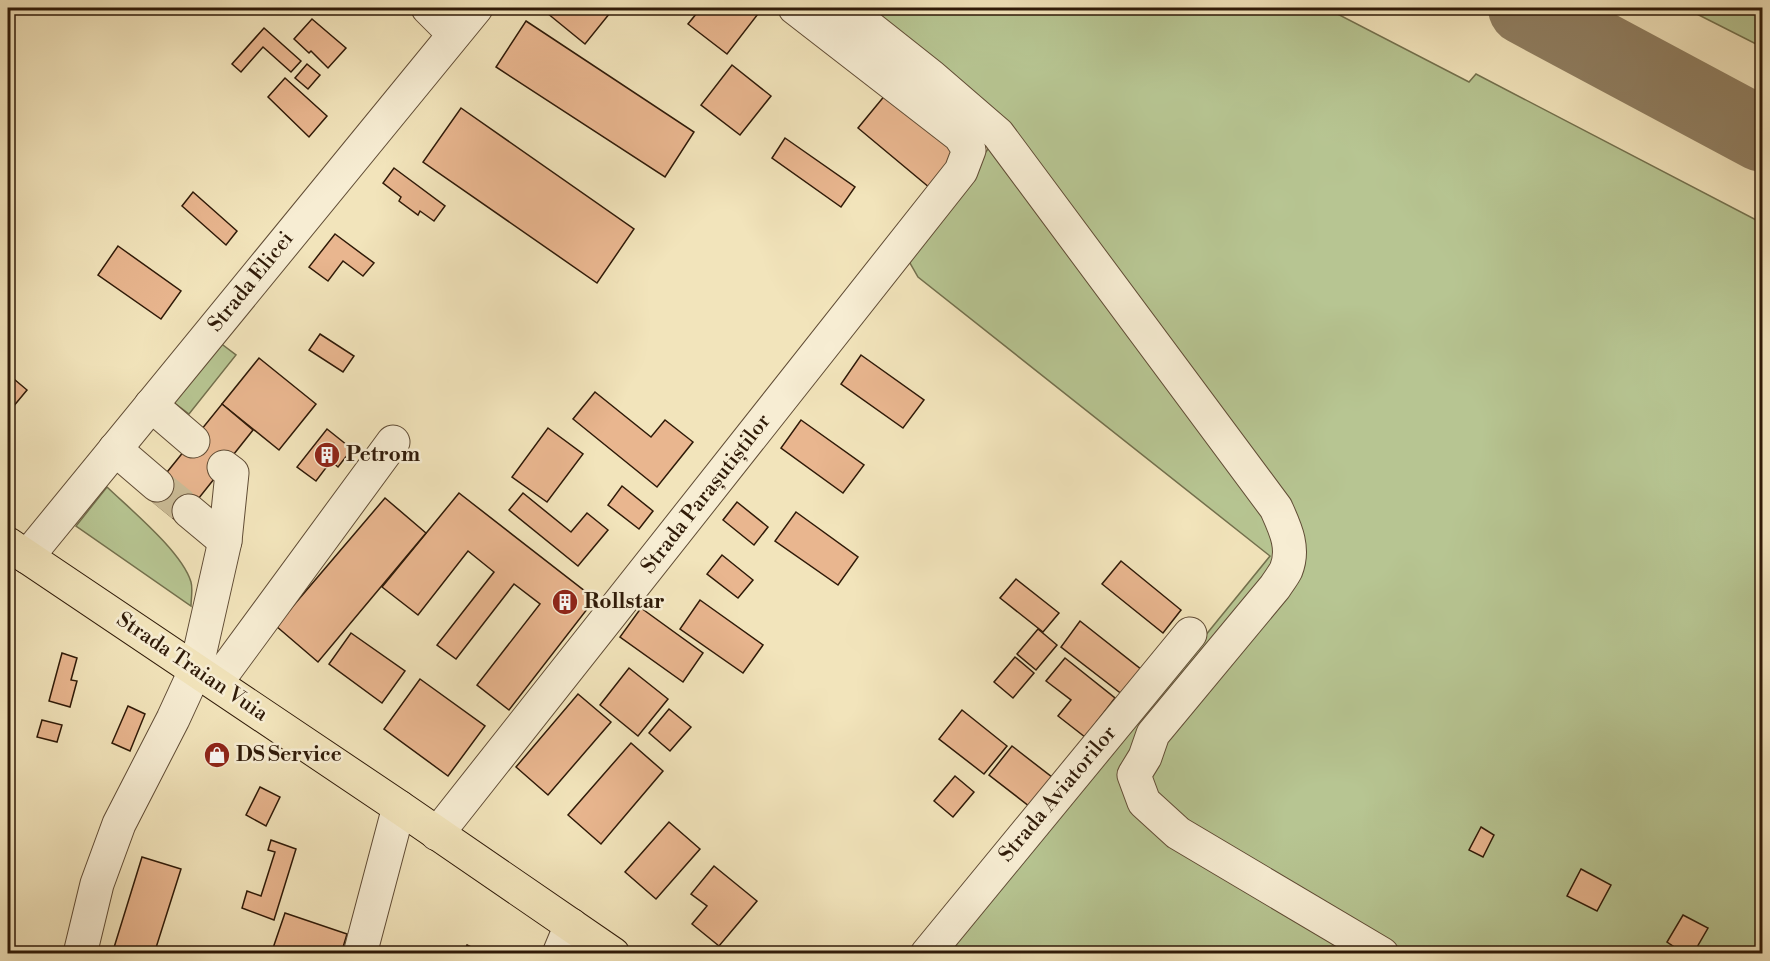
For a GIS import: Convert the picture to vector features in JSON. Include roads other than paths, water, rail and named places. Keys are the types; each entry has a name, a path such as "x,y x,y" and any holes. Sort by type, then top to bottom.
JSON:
{"main road":[{"name":"Strada Traian Vuia","path":"17,550 399,807 437,834 565,939 613,954"}],"street":[{"path":"428,8 454,34"},
{"name":"Strada Elicei","path":"17,550 115,449 476,8"},
{"name":"Strada Parașutiștilor","path":"437,834 961,171 969,150 960,136 795,8"},
{"path":"845,8 932,77 998,134 1276,508 1287,532 1291,549 1286,570 1275,587 1153,734 1145,757 1134,775 1144,802 1178,832 1382,954"},
{"path":"151,405 193,441"},
{"path":"80,954 97,884 119,824 173,718 393,442"},
{"path":"115,449 157,485"},
{"path":"206,676 232,473 224,467"},
{"path":"189,511 225,541"},
{"name":"Strada Aviatorilor","path":"927,954 1190,634"},
{"path":"360,954 399,807"}],"tunnel":[{"path":"157,485 189,511"}],"place":[{"name":"Petrom","path":"327,455"},
{"name":"Rollstar","path":"565,602"},
{"name":"DS Service","path":"217,755"}]}
